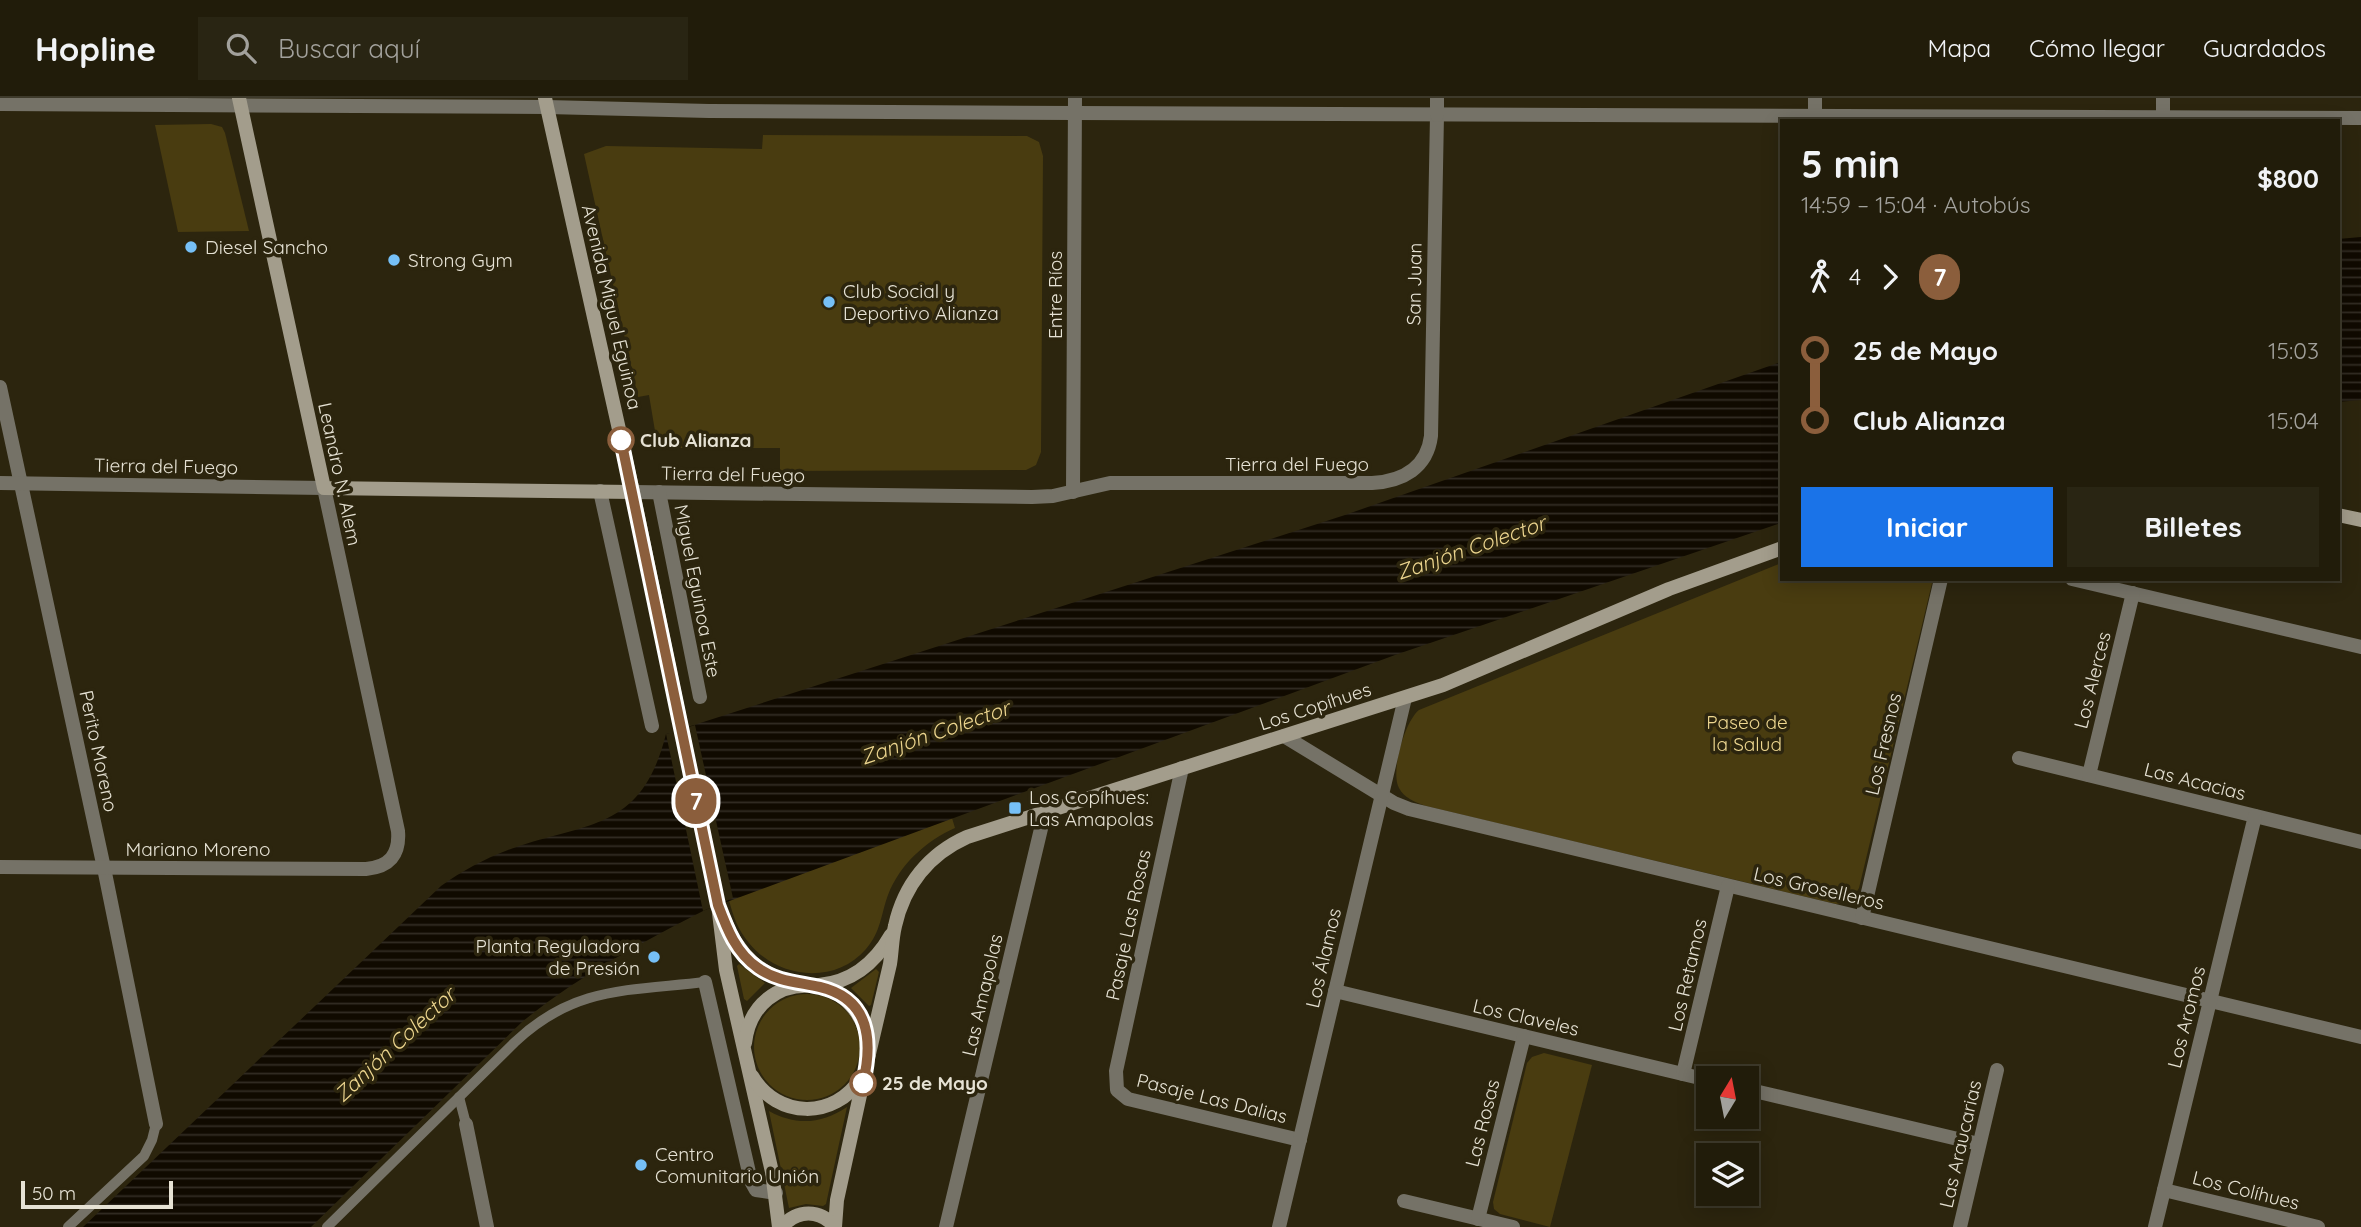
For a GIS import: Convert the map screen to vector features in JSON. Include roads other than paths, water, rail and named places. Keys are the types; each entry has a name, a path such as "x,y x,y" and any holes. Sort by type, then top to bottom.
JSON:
{"main road":[{"name":"Leandro N. Alem","path":"240,102 324,488"},
{"name":"Avenida Miguel Eguinoa","path":"546,102 633,492 718,905"},
{"name":"Tierra del Fuego","path":"324,488 633,492"},
{"path":"2340,515 2361,520"},
{"name":"Los Copíhues","path":"869,1058 895,928 909,888 934,856 967,837 1405,698 1478,671 1678,586 1780,549"},
{"path":"718,905 733,940 747,959 776,978 839,994 858,1012 866,1028 869,1058 837,1200 835,1227"},
{"path":"718,905 726,970 776,1193 781,1227 795,1216 810,1213 824,1217 835,1227"},
{"name":"Los Copíhues","path":"809,986 836,982 863,970 882,950 895,928"},
{"path":"809,986 780,992 760,1007 748,1028 746,1058 754,1079 765,1093 780,1103 807,1110 825,1107 841,1100 860,1080 869,1058"}],"street":[{"name":"San Juan","path":"1417,468 1427,453 1431,436 1437,98"},
{"path":"1815,98 1815,119"},
{"path":"2163,98 2163,118"},
{"path":"0,104 546,102 1075,106 1437,115 1815,119 2361,118"},
{"name":"Entre Ríos","path":"1073,492 1075,106"},
{"name":"Perito Moreno","path":"0,387 104,868 156,1124"},
{"name":"Tierra del Fuego","path":"633,492 1032,497 1053,496 1110,483 1373,483 1392,481 1417,468"},
{"name":"Tierra del Fuego","path":"0,483 324,488"},
{"name":"Leandro N. Alem","path":"324,488 398,831 398,846 393,858"},
{"path":"600,491 652,726"},
{"name":"Miguel Eguinoa Este","path":"659,492 699,697"},
{"name":"Los Fresnos","path":"1862,918 1941,581"},
{"path":"2081,581 2361,647"},
{"name":"Los Alerces","path":"2089,775 2133,593"},
{"name":"Los Álamos","path":"1279,1227 1405,698"},
{"name":"Los Groselleros","path":"1284,736 1382,795 1402,806 1424,813 2361,1037"},
{"name":"Las Acacias","path":"2019,758 2361,842"},
{"name":"Pasaje Las Rosas","path":"1117,1090 1116,1071 1182,768"},
{"name":"Las Amapolas","path":"946,1227 1045,812"},
{"name":"Los Aromos","path":"2155,1227 2255,816"},
{"name":"Mariano Moreno","path":"0,867 366,869 381,866 393,858"},
{"name":"Los Retamos","path":"1683,1074 1728,886"},
{"path":"705,982 752,1184 759,1191 776,1193"},
{"name":"Los Claveles","path":"1335,991 1696,1077"},
{"name":"Las Rosas","path":"1478,1219 1524,1036"},
{"name":"Las Araucarias","path":"1960,1227 1997,1070"},
{"name":"Pasaje Las Dalias","path":"1117,1090 1128,1099 1300,1140"},
{"path":"1759,1092 1979,1144"},
{"path":"466,1124 487,1227"},
{"name":"Los Colíhues","path":"2164,1190 2318,1227"},
{"path":"1404,1201 1513,1227"}],"lane":[{"path":"327,1227 526,1032 549,1015 568,1005 605,994 705,982"},
{"path":"459,1097 466,1124"},
{"path":"68,1227 138,1163 149,1148 156,1124"}],"water":[{"path":"2361,237 2361,400 2340,402 2340,239"},
{"name":"Zanjón Colector","path":"1780,362 1780,523 1395,655 705,910 634,948 543,1005 522,1022 311,1227 83,1227 441,886 499,854 586,827 626,807 642,790 655,766 666,734 1345,515"}],"place":[{"name":"Diesel Sancho","path":"191,247"},
{"name":"Strong Gym","path":"394,260"},
{"name":"Club Social y Deportivo Alianza","path":"829,302"},
{"name":"Club Alianza","path":"621,440"},
{"name":"Los Copíhues: Las Amapolas","path":"1015,808"},
{"name":"Planta Reguladora de Presión","path":"654,957"},
{"name":"25 de Mayo","path":"863,1083"},
{"name":"Centro Comunitario Unión","path":"641,1165"}],"park label":[{"name":"Paseo de la Salud","path":"1747,733"}]}
